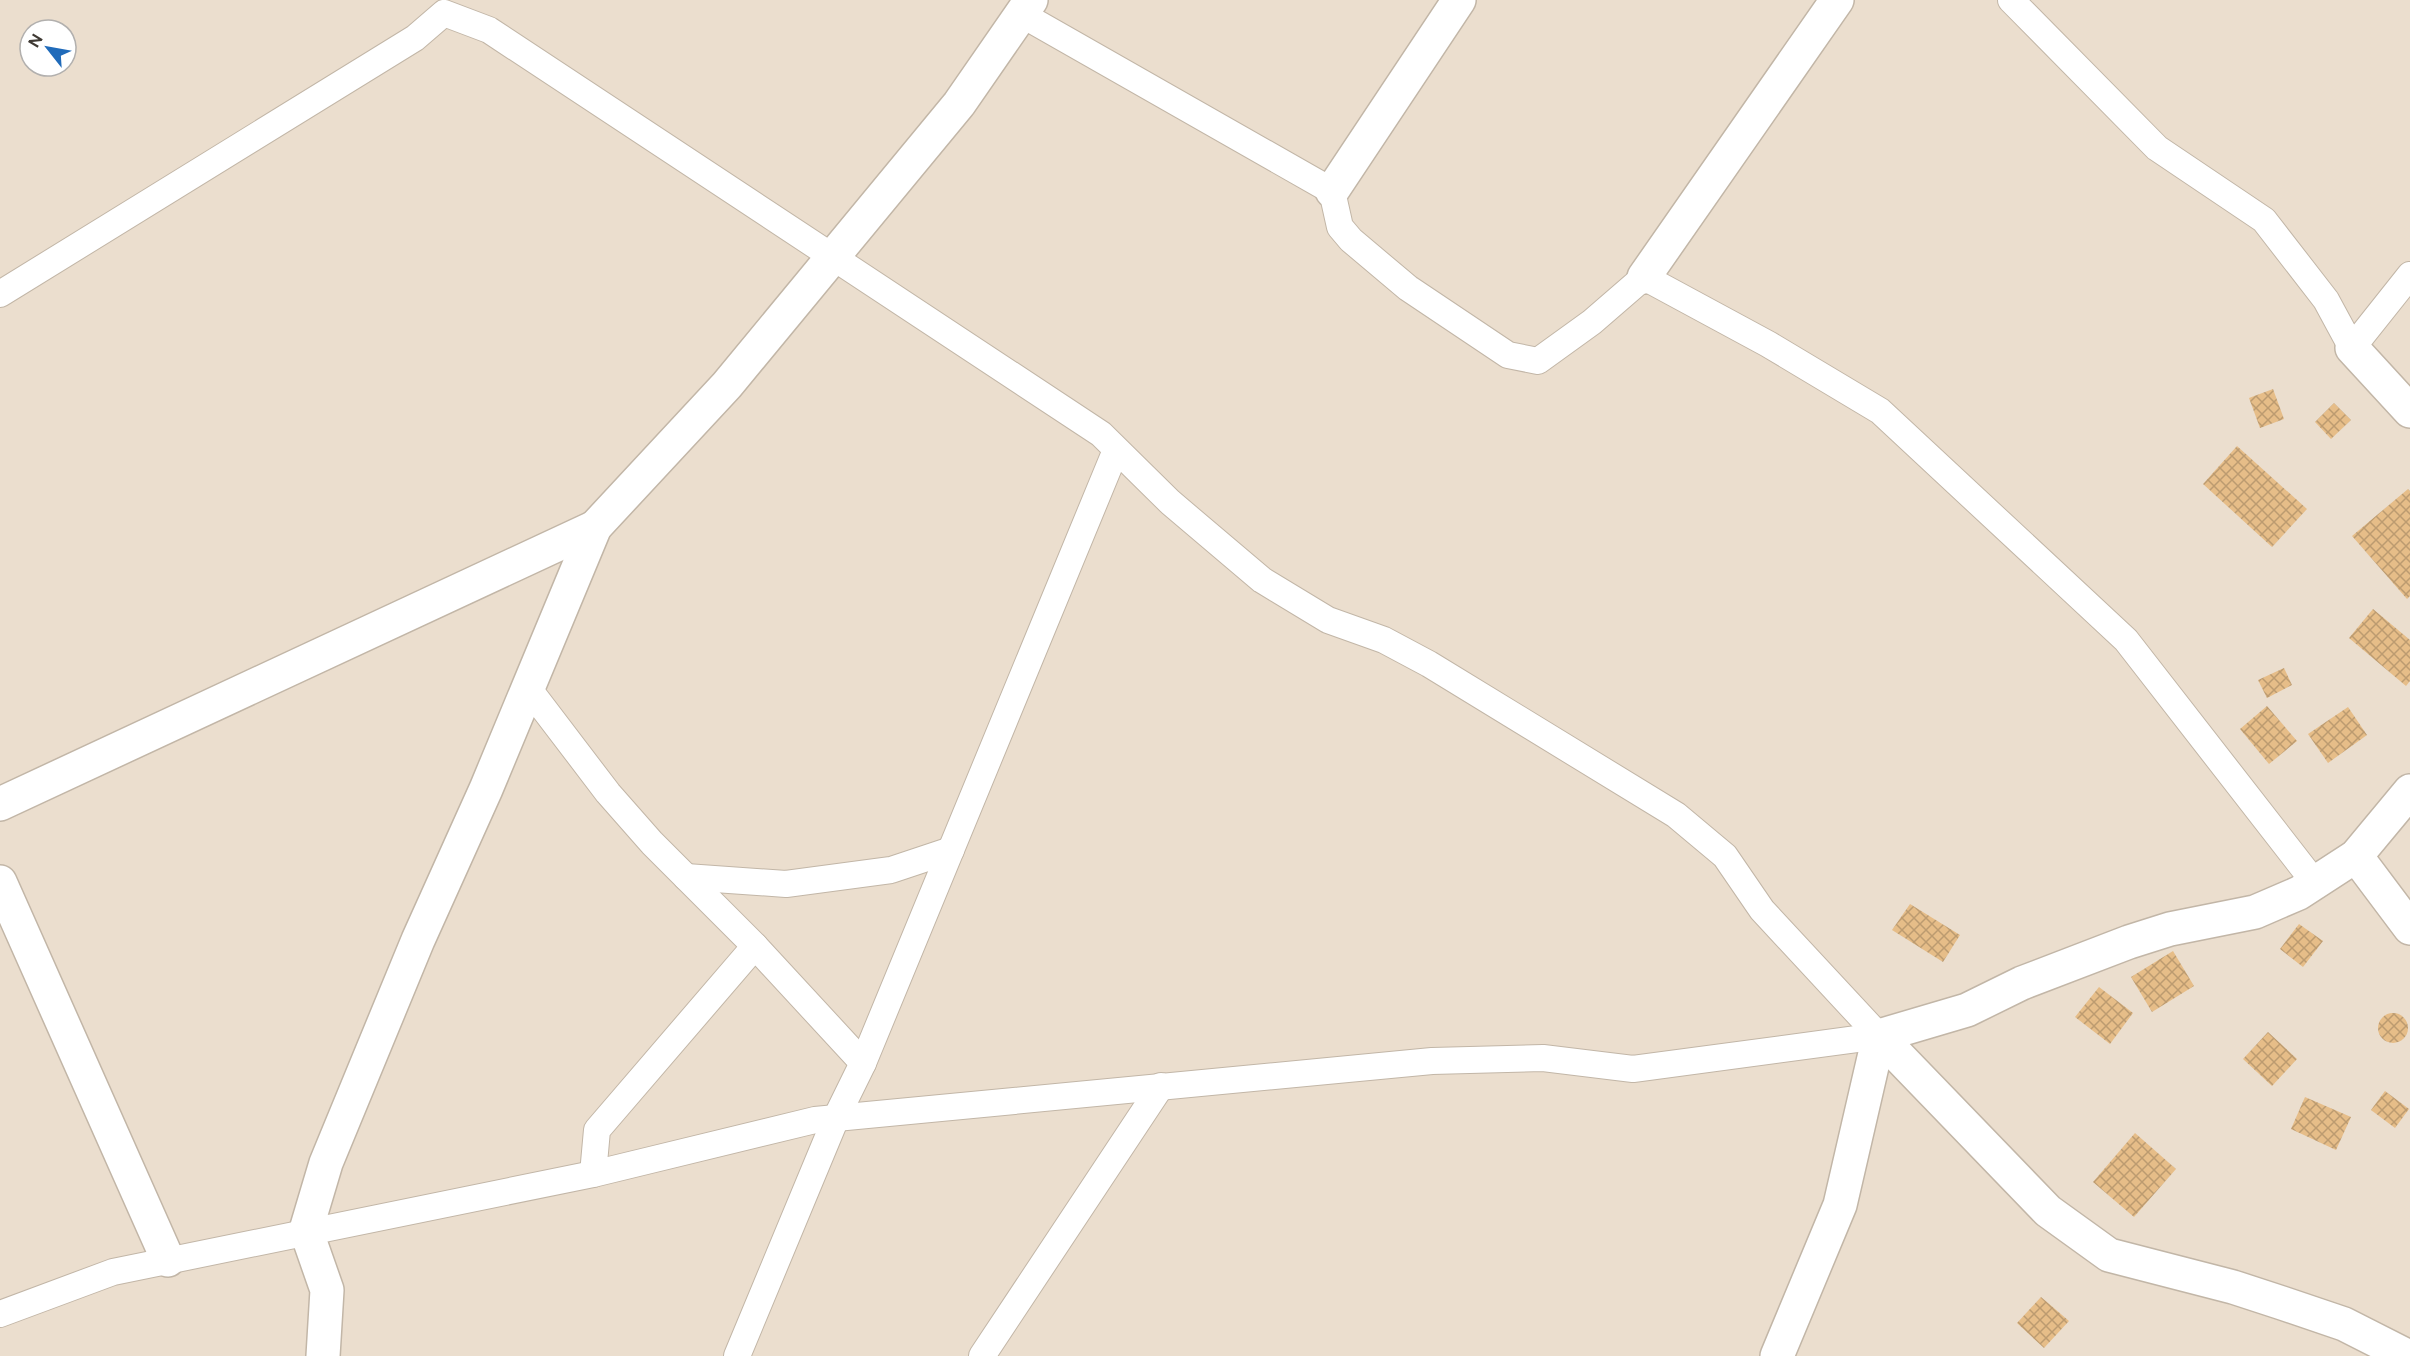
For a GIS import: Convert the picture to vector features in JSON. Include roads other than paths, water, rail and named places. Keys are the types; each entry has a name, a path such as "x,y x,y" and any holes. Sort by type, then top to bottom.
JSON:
{"street":[{"path":"1332,191 1459,0"},
{"path":"1644,277 1837,0"},
{"path":"323,1356 327,1290 306,1230 327,1163 418,940 528,688 595,527 727,385 959,104 1026,7"},
{"path":"2352,348 2410,411"},
{"path":"0,804 595,527"},
{"path":"1880,1036 1967,1010 2022,982 2128,942 2170,929 2255,912 2299,893 2356,856 2410,791"},
{"path":"2356,856 2410,928"},
{"path":"0,882 168,1260"},
{"path":"1777,1356 1840,1205 1880,1036"},
{"path":"1880,1036 2048,1211 2109,1256 2233,1287 2282,1303 2344,1324 2407,1356"}],"lane":[{"path":"2011,0 2157,148 2264,220 2326,300 2352,348 2410,274"},
{"path":"0,294 415,38 441,4 489,30 1101,434 1170,502 1262,580 1328,620 1384,640 1429,664 1676,815 1725,856 1762,910 1880,1036"},
{"path":"1026,7 1332,191 1340,227 1351,240 1408,288 1509,355 1538,361 1592,322 1644,277 1768,344 1888,419 2126,640 2315,883"},
{"path":"737,1356 837,1118 863,1063 1116,450"},
{"path":"528,688 608,793 686,877 755,946 863,1063"},
{"path":"686,877 786,884 891,870 951,850"},
{"path":"593,1174 597,1130 755,946"},
{"path":"0,1314 113,1272 306,1230 593,1174 815,1120 1432,1061 1543,1058 1633,1069 1880,1036"},
{"path":"982,1356 1161,1086"}]}
